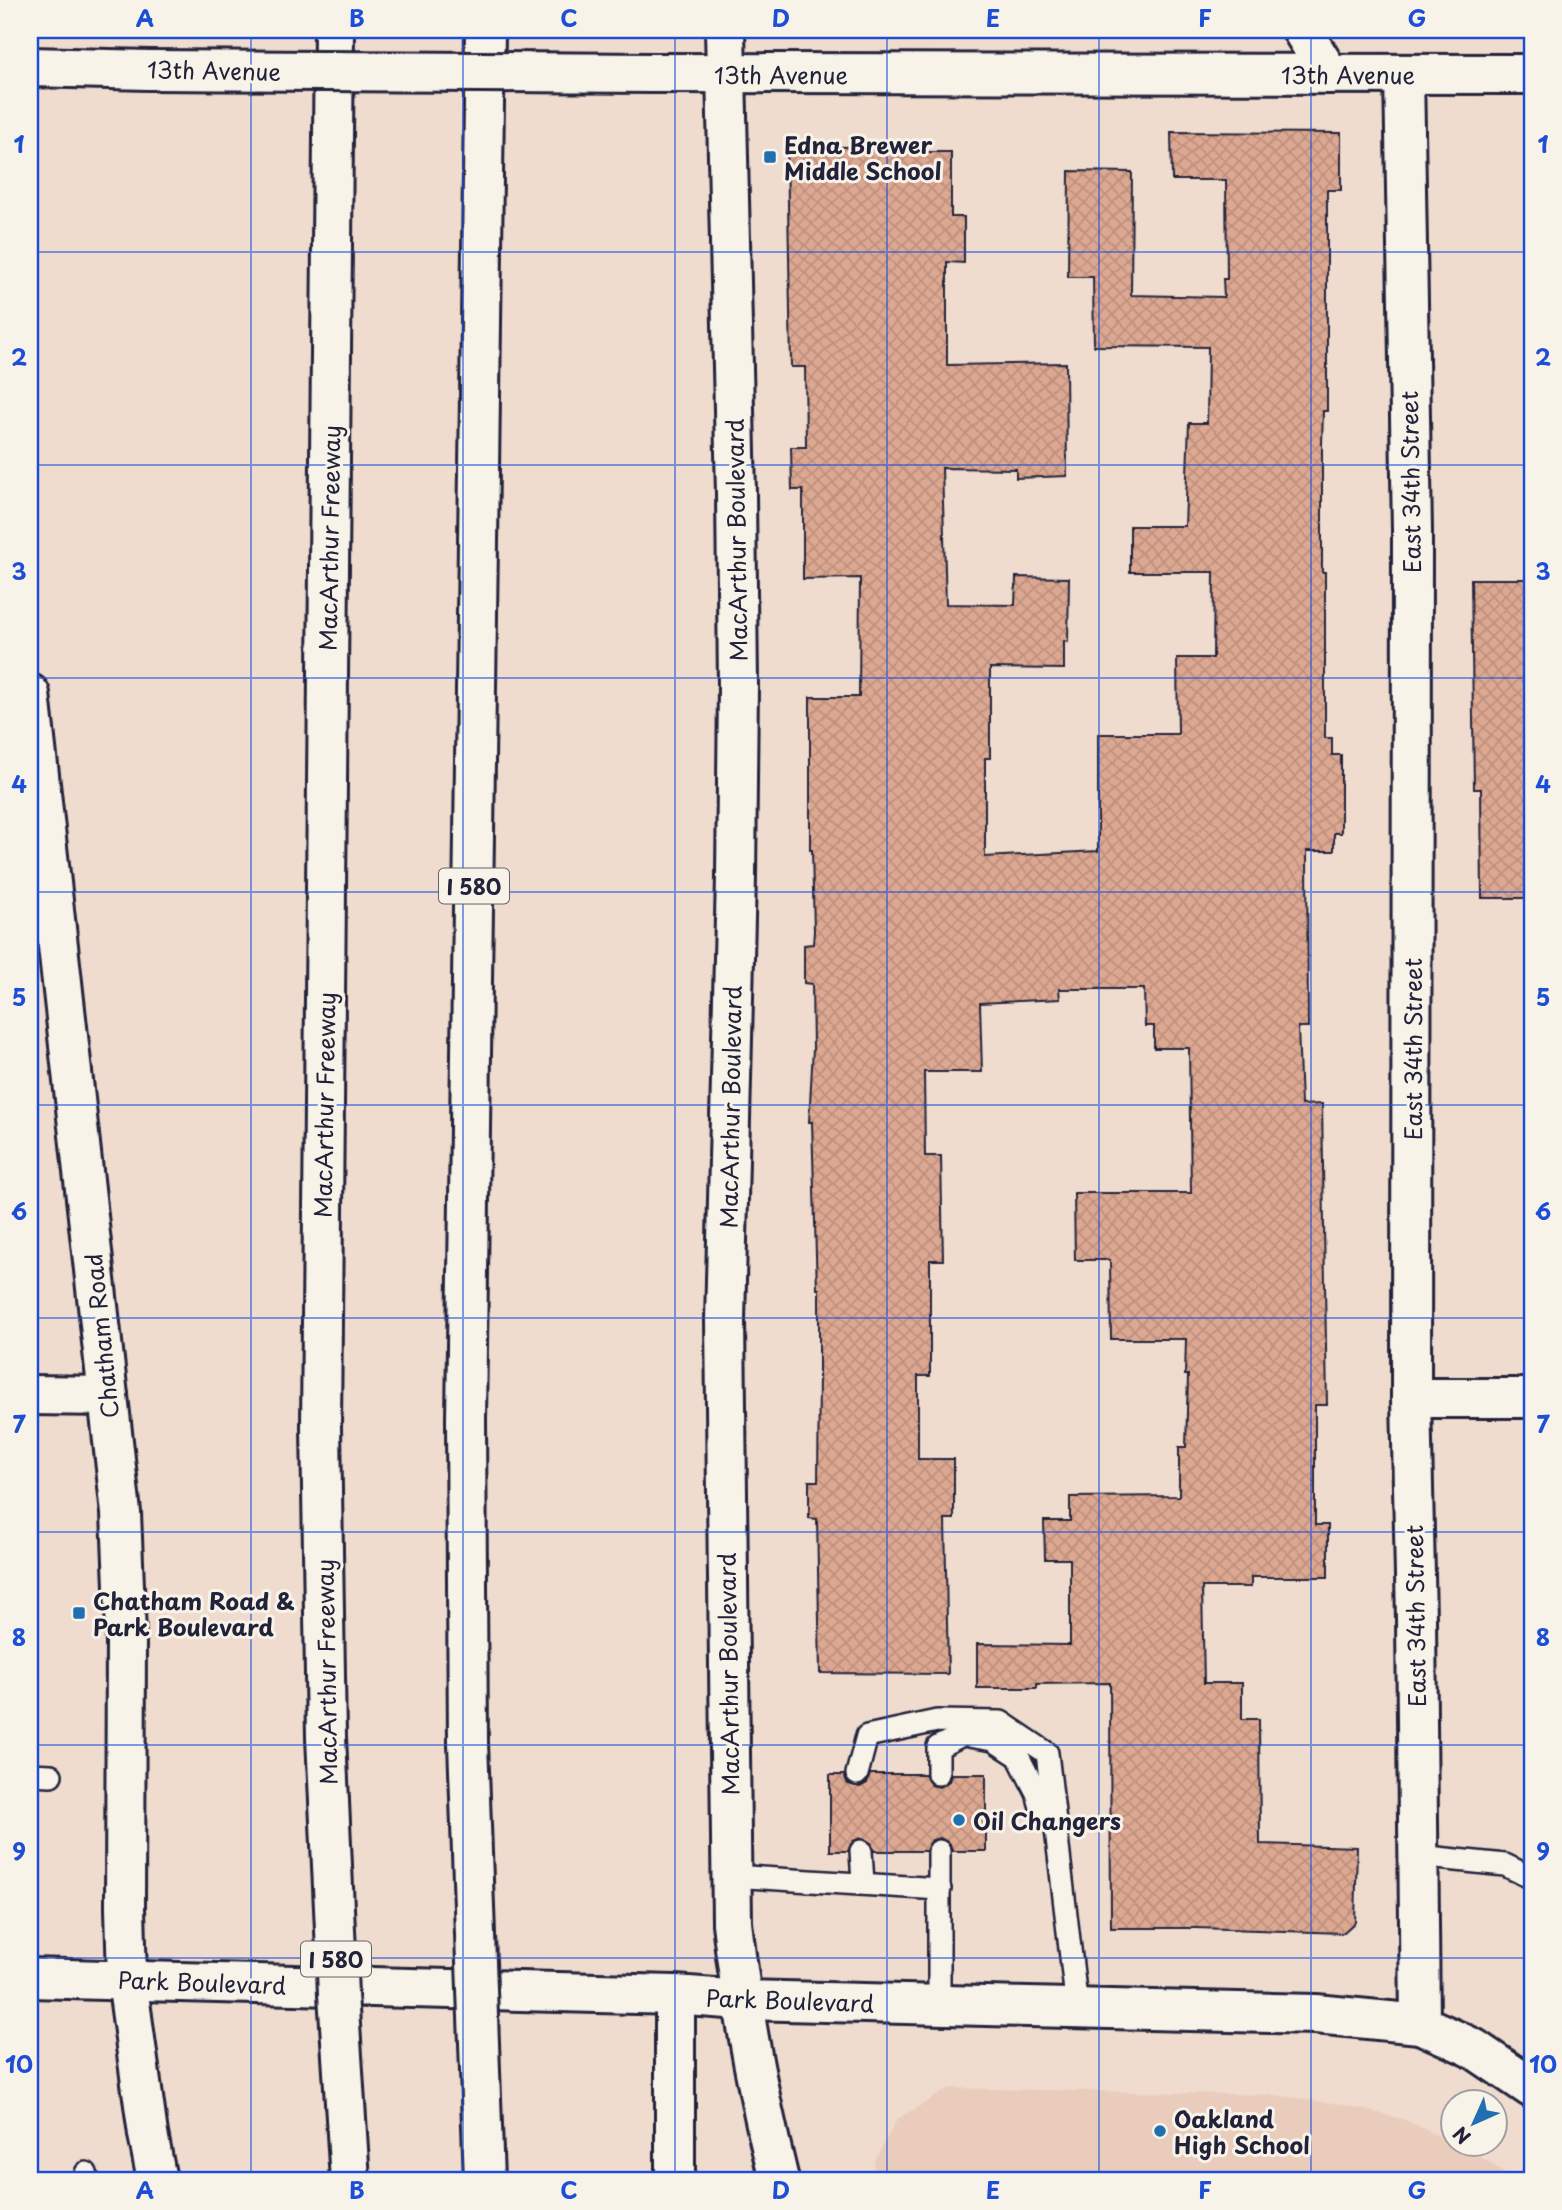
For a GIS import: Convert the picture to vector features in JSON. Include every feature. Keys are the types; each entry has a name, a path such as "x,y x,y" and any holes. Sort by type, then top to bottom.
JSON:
{"main road":[{"name":"MacArthur Freeway","path":"334,30 321,1413 326,1737 350,2180"},
{"name":"I 580","path":"484,2180 468,1743 466,1420 485,30"},
{"name":"MacArthur Boulevard","path":"725,30 738,686 725,1321 732,1923 741,2000 763,2116 779,2180"},
{"path":"1302,30 1329,74"},
{"name":"13th Avenue","path":"30,67 654,74 1532,74"},
{"name":"East 34th Street","path":"1404,74 1412,531 1411,1398 1420,2024"},
{"name":"Chatham Road","path":"31,715 121,1513 126,1635 127,1980 157,2180"},
{"path":"30,1395 108,1396"},
{"path":"1411,1398 1532,1398"},
{"name":"Park Boulevard","path":"30,1978 1316,2014 1420,2024 1473,2048 1532,2088"},
{"path":"675,1995 675,2180"}],"lane":[{"path":"856,1774 867,1736 937,1721 1001,1722 1047,1753 1077,2008"},
{"path":"938,1774 938,1747 962,1735 993,1740 1018,1756 1037,1793 1062,1882"},
{"path":"861,1851 863,1883"},
{"path":"939,1851 939,2005"},
{"path":"1418,1856 1506,1865 1532,1878"},
{"path":"731,1876 940,1889"}],"shaded area":[{"name":"Oakland High School","path":"950,2088 1274,2095 1340,2104 1403,2119 1440,2136 1440,2158 1483,2158 1516,2180 874,2180 874,2162 897,2119"}],"building":[{"path":"1171,132 1341,133 1341,190 1327,190 1327,411 1323,411 1322,572 1325,572 1325,738 1332,738 1332,755 1341,755 1341,833 1334,833 1334,851 1307,851 1308,1027 1298,1027 1301,1105 1322,1104 1327,1405 1315,1405 1315,1525 1328,1525 1328,1577 1251,1577 1251,1587 1202,1587 1204,1683 1242,1683 1242,1719 1259,1719 1260,1844 1357,1847 1355,1922 1343,1933 1111,1928 1110,1683 1037,1684 1037,1688 977,1688 977,1644 1070,1645 1070,1559 1045,1559 1044,1521 1070,1521 1070,1497 1179,1496 1179,1447 1186,1447 1186,1339 1111,1339 1110,1260 1075,1260 1074,1193 1191,1193 1189,1048 1154,1048 1154,1026 1145,1026 1144,989 1059,989 1060,999 980,1003 982,1072 924,1072 925,1156 941,1156 943,1260 930,1260 930,1376 918,1376 918,1459 954,1459 954,1519 945,1519 948,1674 820,1673 817,1519 809,1518 809,1481 818,1481 819,1375 819,1289 812,1122 809,1122 813,1048 812,984 804,983 804,945 813,944 814,931 810,850 810,697 859,697 860,578 803,579 803,490 792,490 791,447 806,447 805,367 791,367 787,148 888,146 888,152 951,152 951,217 964,217 964,263 947,262 947,365 1066,363 1067,476 1016,478 1016,469 942,468 946,604 1015,605 1016,577 1069,578 1068,642 1064,641 1064,669 990,668 990,758 985,758 985,857 1098,851 1098,734 1178,734 1177,658 1213,658 1214,572 1130,572 1130,526 1185,526 1189,423 1207,423 1208,347 1094,346 1093,277 1068,277 1069,171 1132,172 1131,295 1224,297 1223,279 1227,279 1226,180 1172,180"},
{"path":"1471,579 1532,579 1532,898 1482,898 1481,789 1474,789"},
{"path":"870,1774 925,1774 931,1785 939,1787 949,1781 951,1774 986,1774 986,1851 952,1851 950,1844 940,1838 932,1840 926,1851 874,1851 871,1843 861,1838 853,1841 848,1851 830,1851 830,1775 844,1775 848,1784 860,1787 867,1783"}],"place":[{"name":"Edna Brewer Middle School","path":"770,157"},
{"name":"Chatham Road & Park Boulevard","path":"79,1613"},
{"name":"Oil Changers","path":"959,1820"},
{"name":"Oakland High School","path":"1160,2131"}]}
